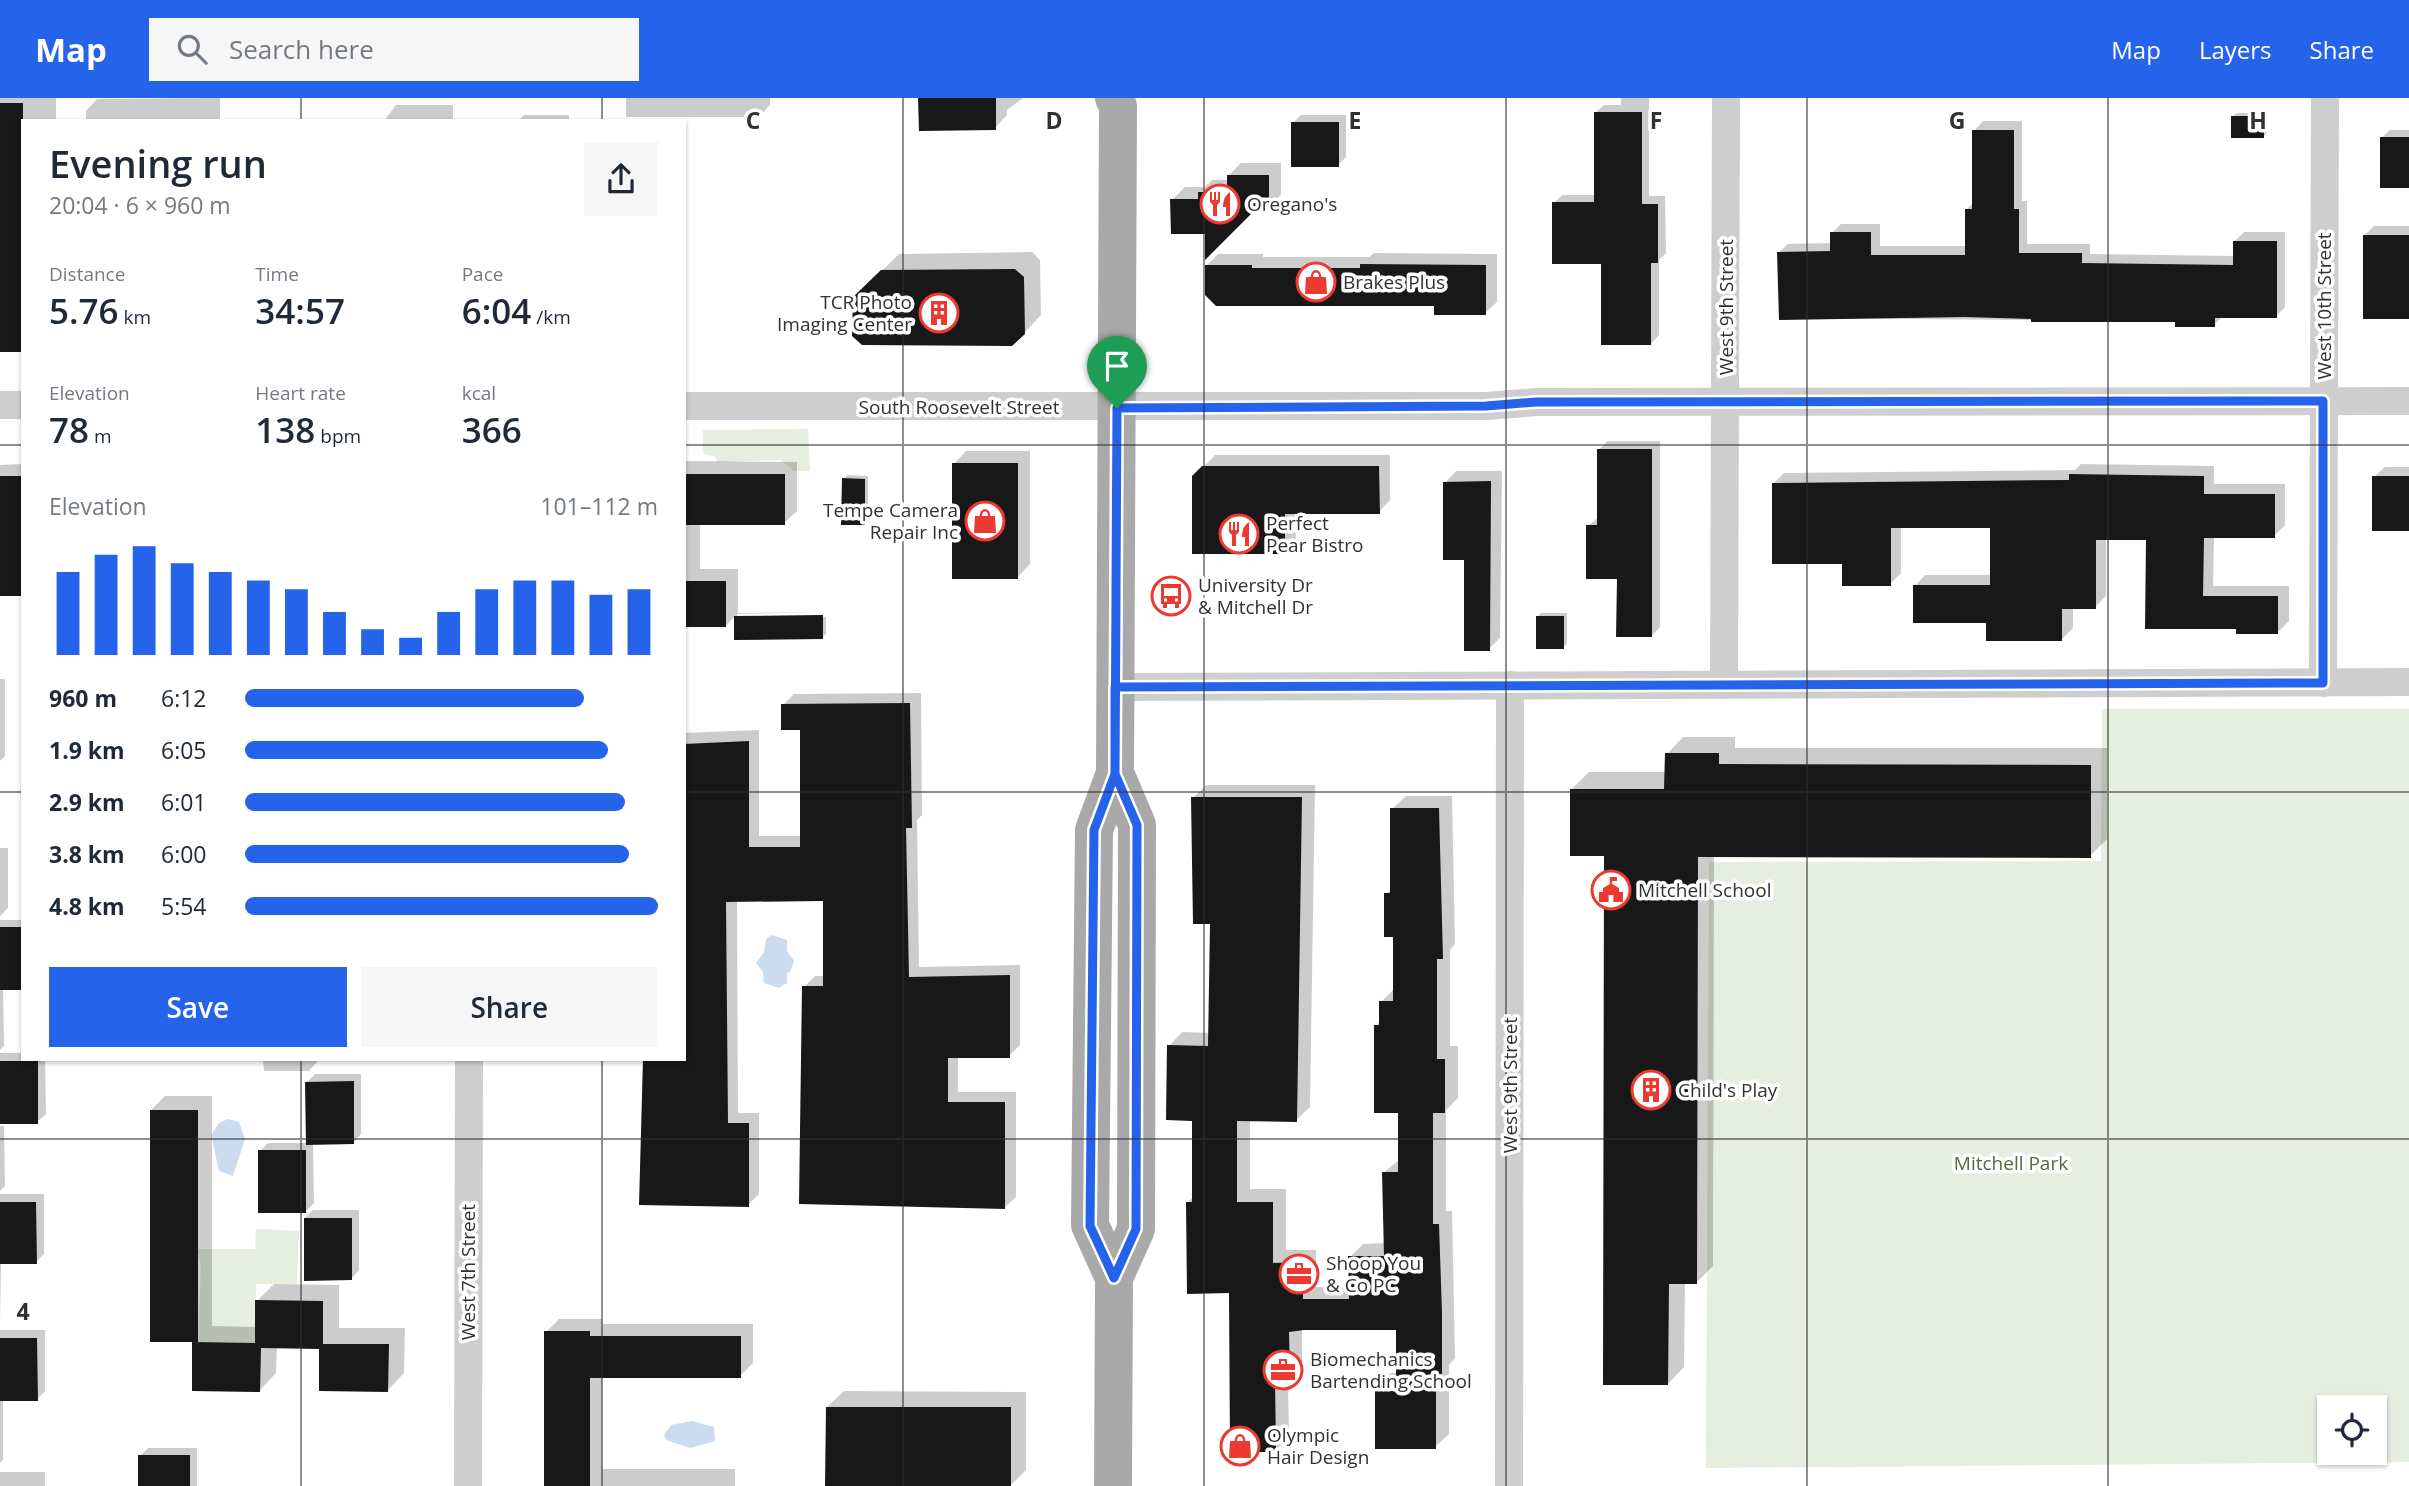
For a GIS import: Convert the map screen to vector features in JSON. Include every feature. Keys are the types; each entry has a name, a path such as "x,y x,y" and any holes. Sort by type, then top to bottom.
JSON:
{"main road":[{"path":"1113,1486 1114,1278 1136,1229 1137,825 1115,774 1118,101"}],"street":[{"name":"West 9th Street","path":"1724,685 1726,98"},
{"name":"West 10th Street","path":"2323,683 2325,98"},
{"name":"South Roosevelt Street","path":"686,406 1117,408 2409,401"},
{"path":"0,405 21,405"},
{"path":"1115,687 2409,682"},
{"name":"West 9th Street","path":"1510,685 1510,1486"},
{"name":"West 7th Street","path":"468,1486 469,1061"}],"green space":[{"path":"808,429 810,471 794,471 781,460 717,462 715,456 703,454 703,430"},
{"name":"Mitchell Park","path":"2102,709 2409,709 2409,1462 2387,1462 2387,1395 2317,1395 2317,1463 1706,1468 1709,862 2101,861"},
{"path":"256,1229 299,1231 297,1284 256,1284 255,1343 198,1342 201,1265 197,1249 255,1249"}],"water":[{"path":"772,935 787,940 787,951 794,961 787,973 787,983 779,988 764,983 763,972 756,963 764,952 766,939"},
{"path":"228,1119 239,1122 245,1139 233,1176 219,1171 211,1135 219,1123"},
{"path":"692,1421 714,1427 715,1441 690,1448 666,1440 664,1435 671,1425"}],"building":[{"path":"918,98 996,98 996,130 919,131"},
{"path":"0,103 23,103 21,352 0,352"},
{"path":"1594,112 1642,112 1642,204 1658,204 1658,263 1651,263 1651,345 1601,345 1601,264 1552,264 1552,202 1594,202"},
{"path":"2231,116 2264,116 2264,138 2231,138"},
{"path":"1291,122 1339,122 1339,167 1291,167"},
{"path":"1972,130 2014,130 2014,209 2019,209 2019,253 2082,253 2082,263 2233,265 2233,241 2277,241 2277,318 2215,318 2215,327 2175,327 2175,322 2031,322 2031,319 1965,317 1779,320 1777,252 1830,251 1830,232 1871,232 1871,255 1965,255 1965,209 1972,209"},
{"path":"2380,137 2409,137 2409,188 2380,188"},
{"name":"Oregano's","path":"1227,175 1269,175 1269,209 1256,209 1205,260 1205,234 1171,234 1170,199 1198,199 1198,192 1227,192"},
{"path":"2363,235 2409,235 2409,319 2363,319"},
{"name":"Brakes Plus","path":"1360,264 1486,265 1486,315 1434,315 1434,306 1216,306 1205,295 1205,265 1360,268"},
{"name":"TCR Photo Imaging Center","path":"1015,269 1024,277 1025,334 1012,346 862,345 852,336 853,297 881,270"},
{"path":"1597,449 1652,449 1652,637 1616,637 1617,579 1586,579 1586,525 1597,525"},
{"name":"Tempe Camera Repair Inc","path":"952,463 1018,463 1018,579 952,579"},
{"path":"1202,466 1379,466 1380,514 1285,514 1285,554 1192,554 1192,476"},
{"path":"686,474 785,474 785,525 686,525"},
{"path":"2069,474 2204,476 2204,494 2275,494 2275,538 2204,538 2203,596 2278,596 2278,634 2236,634 2236,629 2145,629 2146,540 2096,540 2096,609 2062,609 2062,641 1986,641 1986,623 1913,623 1913,585 1990,585 1990,528 1891,528 1891,586 1842,586 1842,564 1772,564 1772,483 2069,480"},
{"path":"0,476 21,476 21,596 0,596"},
{"path":"2372,476 2409,476 2409,531 2372,531"},
{"path":"842,478 865,479 865,525 841,525"},
{"path":"1491,481 1490,651 1464,651 1464,560 1443,560 1443,482"},
{"path":"686,581 726,581 726,627 686,627"},
{"path":"823,615 823,639 734,640 734,616"},
{"path":"1536,616 1564,616 1564,649 1536,649"},
{"path":"910,703 912,828 906,828 909,977 1010,975 1010,1058 948,1058 948,1102 1005,1102 1005,1209 799,1204 802,986 823,986 823,901 726,902 728,1123 749,1123 749,1207 639,1205 643,1061 686,1061 686,744 749,741 749,847 800,847 800,730 781,730 781,704"},
{"name":"Child's Play","path":"1665,753 1719,753 1719,764 2091,765 2091,858 1698,857 1697,1284 1669,1284 1668,1385 1603,1385 1604,856 1570,856 1570,789 1664,789"},
{"path":"1191,797 1302,797 1297,1122 1237,1121 1237,1202 1273,1202 1273,1263 1303,1262 1303,1299 1349,1299 1348,1256 1384,1256 1382,1172 1398,1172 1398,1113 1374,1113 1374,1025 1379,1025 1379,1001 1393,1001 1393,937 1384,937 1384,893 1390,893 1390,808 1439,808 1443,959 1437,959 1437,1059 1445,1059 1445,1113 1433,1113 1433,1224 1439,1224 1442,1313 1442,1374 1436,1374 1436,1449 1375,1449 1375,1385 1396,1385 1396,1330 1304,1330 1289,1332 1290,1378 1275,1378 1276,1452 1230,1452 1229,1293 1187,1294 1186,1202 1192,1202 1192,1121 1166,1120 1167,1045 1208,1046 1210,924 1193,924"},
{"path":"0,927 21,927 21,990 0,990"},
{"path":"0,1061 38,1061 38,1124 0,1124"},
{"path":"354,1081 354,1144 306,1145 305,1082"},
{"path":"150,1110 198,1110 198,1342 150,1342"},
{"path":"258,1150 306,1150 306,1213 258,1213"},
{"path":"0,1202 36,1202 37,1264 0,1264"},
{"path":"304,1218 352,1218 352,1280 304,1281"},
{"path":"255,1300 323,1301 323,1344 389,1344 388,1392 319,1391 319,1349 261,1348 260,1392 192,1391 192,1342 255,1343"},
{"path":"544,1331 590,1331 590,1336 741,1336 741,1378 590,1378 590,1486 544,1486"},
{"path":"0,1338 37,1338 38,1401 0,1401"},
{"path":"826,1407 1011,1407 1011,1486 825,1486"},
{"path":"138,1455 190,1455 190,1486 138,1486"}],"place":[{"name":"Oregano's","path":"1220,204"},
{"name":"Brakes Plus","path":"1316,282"},
{"name":"TCR Photo Imaging Center","path":"939,313"},
{"name":"Tempe Camera Repair Inc","path":"985,521"},
{"name":"Perfect Pear Bistro","path":"1239,534"},
{"name":"University Dr & Mitchell Dr","path":"1171,596"},
{"name":"Mitchell School","path":"1611,890"},
{"name":"Child's Play","path":"1651,1090"},
{"name":"Shoop You & Co PC","path":"1299,1274"},
{"name":"Biomechanics Bartending School","path":"1283,1370"},
{"name":"Olympic Hair Design","path":"1240,1446"}],"route":[{"path":"1117,408 1115,687 1115,774 1094,830 1090,1226 1114,1278 1136,1229 1137,825 1115,774 1115,687 2323,683 2323,401 1536,402 1501,406 1117,408"}]}
